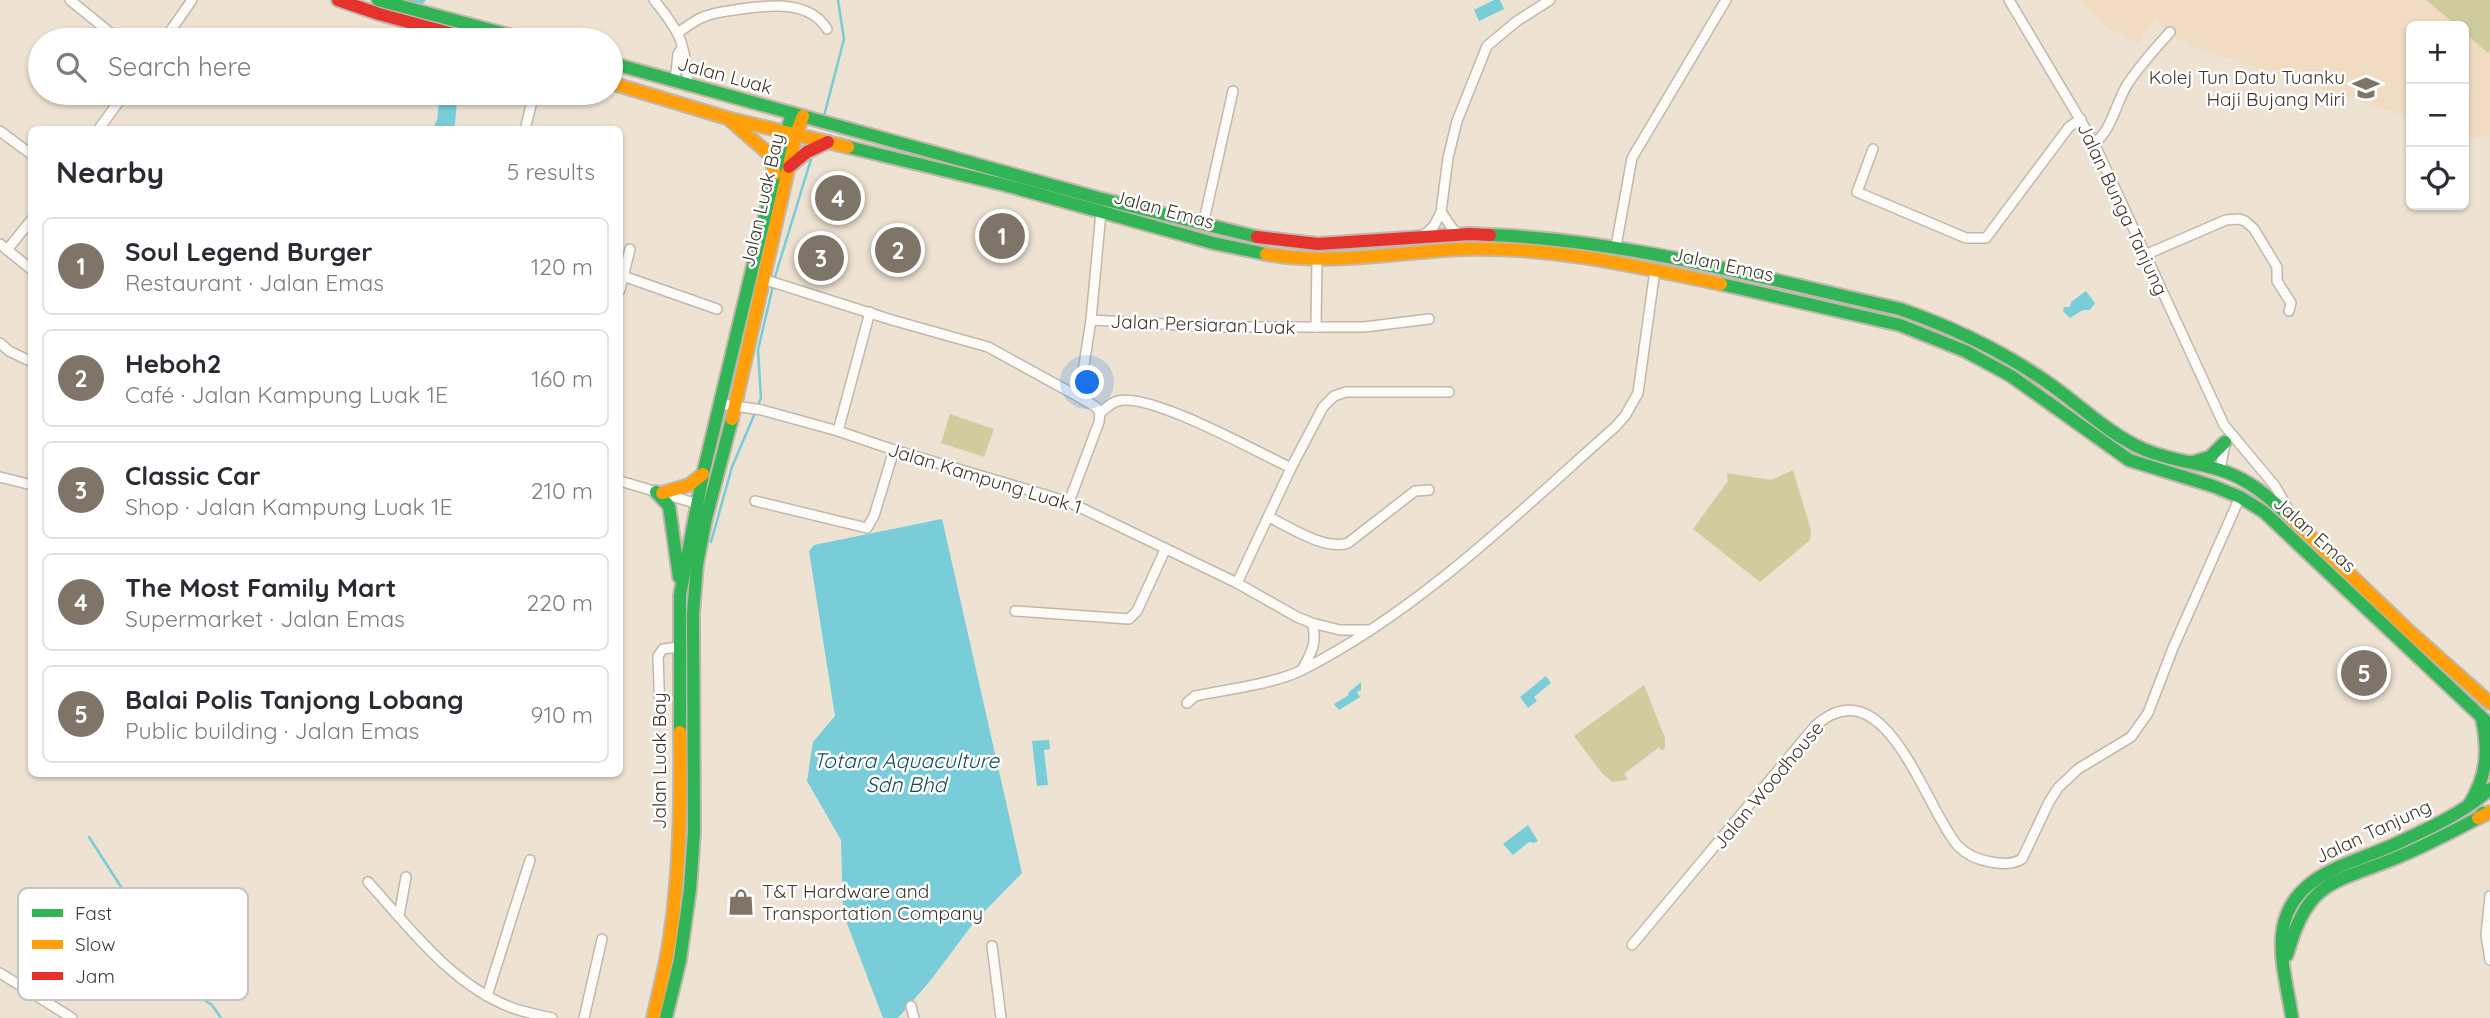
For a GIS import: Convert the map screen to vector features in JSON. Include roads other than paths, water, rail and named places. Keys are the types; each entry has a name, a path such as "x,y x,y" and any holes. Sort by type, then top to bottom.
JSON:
{"main road":[{"path":"338,0 381,5 465,28"},
{"path":"449,25 454,28"},
{"name":"Jalan Luak","path":"623,66 824,121"},
{"name":"Jalan Luak","path":"623,87 819,142"},
{"name":"Jalan Luak Bay","path":"653,1018 670,940 675,898 679,828 680,595 704,474 775,174 797,114"},
{"path":"727,118 769,154 775,174"},
{"name":"Jalan Emas","path":"824,121 1098,198 1269,240 1318,244 1460,235 1545,237 1616,246 1861,299 1943,324 2009,358 2126,440 2160,456 2220,470 2243,479 2267,495 2411,633 2490,703"},
{"name":"Jalan Luak Bay","path":"666,1018 689,906 694,819 693,614 697,564 711,497 741,406 763,279 789,167 791,132"},
{"path":"789,167 819,142"},
{"name":"Jalan Emas","path":"819,142 1005,185 1242,250 1270,255 1343,259 1462,249 1574,254 1858,314 1929,335 2011,376 2129,460 2240,497 2264,512 2486,722"},
{"path":"2192,463 2210,457 2225,442"},
{"path":"2220,470 2224,484 2240,497"},
{"path":"680,595 672,519 669,506 659,492 689,485 704,474"},
{"path":"706,518 698,504 711,497"},
{"path":"2469,805 2488,773 2486,722"},
{"name":"Jalan Tanjung","path":"2292,1018 2281,940 2286,914 2296,897 2328,870 2400,841 2469,805 2490,789"},
{"name":"Jalan Tanjung","path":"2285,962 2297,920 2322,890 2345,876 2388,862 2484,815 2490,806"}],"street":[{"path":"69,0 104,28"},
{"path":"172,28 192,0"},
{"path":"654,0 679,32 685,53 688,85"},
{"path":"1420,238 1429,232 1441,212 1448,158 1457,121 1487,46 1550,0"},
{"path":"1616,246 1632,158 1726,0"},
{"name":"Jalan Bunga Tanjung","path":"2009,0 2094,143 2224,425"},
{"path":"679,32 702,17 717,12 774,5 787,5 820,18 827,29"},
{"path":"2094,143 2102,138 2127,86 2170,32"},
{"path":"675,81 678,54 682,48"},
{"path":"1203,225 1233,92"},
{"path":"101,126 116,105"},
{"path":"526,126 531,105"},
{"path":"1873,149 1853,190 1966,238 1981,239 1986,237 2069,127 2081,119"},
{"path":"0,131 28,152"},
{"path":"1079,397 1091,320 1101,212"},
{"path":"1441,212 1460,235"},
{"path":"2145,255 2226,220 2245,221 2277,267 2277,281 2291,303 2289,311"},
{"path":"28,223 4,247 28,267"},
{"path":"630,249 623,276 717,309"},
{"name":"Jalan Persiaran Luak","path":"1316,327 1317,258"},
{"path":"1187,702 1195,696 1278,678 1302,670 1407,606 1527,505 1625,415 1638,393 1655,270"},
{"path":"763,279 988,346 1096,407 1100,413 1099,422 1069,502"},
{"path":"838,431 870,312"},
{"name":"Jalan Persiaran Luak","path":"1091,320 1219,327 1364,327 1429,319"},
{"path":"0,343 18,357 28,361"},
{"path":"1237,583 1291,468 1323,407 1334,396 1346,392 1449,392"},
{"path":"1100,413 1116,401 1135,400 1166,408 1291,468"},
{"name":"Jalan Kampung Luak 1","path":"722,404 762,410 838,431 1069,502 1237,583 1312,624 1340,630 1369,630"},
{"path":"2220,470 2225,442 2224,425"},
{"path":"2224,425 2274,486 2292,517"},
{"path":"755,501 867,528 874,516 894,450"},
{"path":"0,477 28,484"},
{"path":"623,482 698,504"},
{"path":"1269,517 1327,544 1339,546 1348,543 1415,491 1429,490"},
{"name":"Jalan Woodhouse","path":"1632,945 1815,726 1826,716 1841,710 1859,711 1873,718 1892,737 1910,762 1947,830 1965,853 1999,864 2015,864 2022,859 2049,802 2067,778 2130,737 2148,713 2240,497"},
{"path":"1014,611 1129,619 1137,611 1165,550"},
{"path":"1302,670 1314,645 1316,634 1312,624"},
{"path":"660,714 659,651 679,647"},
{"path":"487,996 530,860"},
{"path":"398,916 406,877"},
{"path":"368,881 444,965 487,996 512,1008 552,1018"},
{"path":"2490,896 2486,935 2490,960"},
{"path":"584,1018 602,939"},
{"path":"992,946 1001,1018"},
{"path":"0,973 18,984"},
{"path":"43,1000 72,1018"},
{"path":"911,1006 914,1018"}],"water":[{"path":"409,0 426,0 422,5 417,28 403,28"},
{"path":"1494,0 1500,0 1504,9 1479,21 1474,10"},
{"path":"2086,291 2095,303 2090,310 2083,310 2070,318 2063,311 2064,307 2070,307 2071,302"},
{"name":"Totara Aquaculture Sdn Bhd","path":"942,519 1022,873 975,921 898,1018 883,1018 843,913 841,840 807,781 813,742 835,716 809,551 814,545"},
{"path":"1546,676 1551,683 1534,697 1537,701 1528,708 1520,697"},
{"path":"1361,682 1361,690 1357,692 1360,697 1339,710 1334,704 1349,695"},
{"path":"1049,740 1050,749 1044,750 1048,785 1037,786 1032,741"},
{"path":"1528,825 1538,841 1529,842 1513,855 1503,844"}],"waterway":[{"path":"824,116 844,39 838,0"},
{"path":"444,126 448,105"},
{"path":"774,280 812,156"},
{"path":"757,407 761,398 758,350 773,286"},
{"path":"711,542 732,467 755,413"},
{"path":"89,837 122,888"},
{"path":"204,1000 212,1005 221,1018"}],"place":[{"name":"Kolej Tun Datu Tuanku Haji Bujang Miri","path":"2366,88"},
{"name":"The Most Family Mart","path":"838,198"},
{"name":"Soul Legend Burger","path":"1002,236"},
{"name":"Heboh2","path":"898,250"},
{"name":"Classic Car","path":"821,258"},
{"name":"Balai Polis Tanjong Lobang","path":"2364,673"},
{"name":"T&T Hardware and Transportation Company","path":"741,902"}]}
